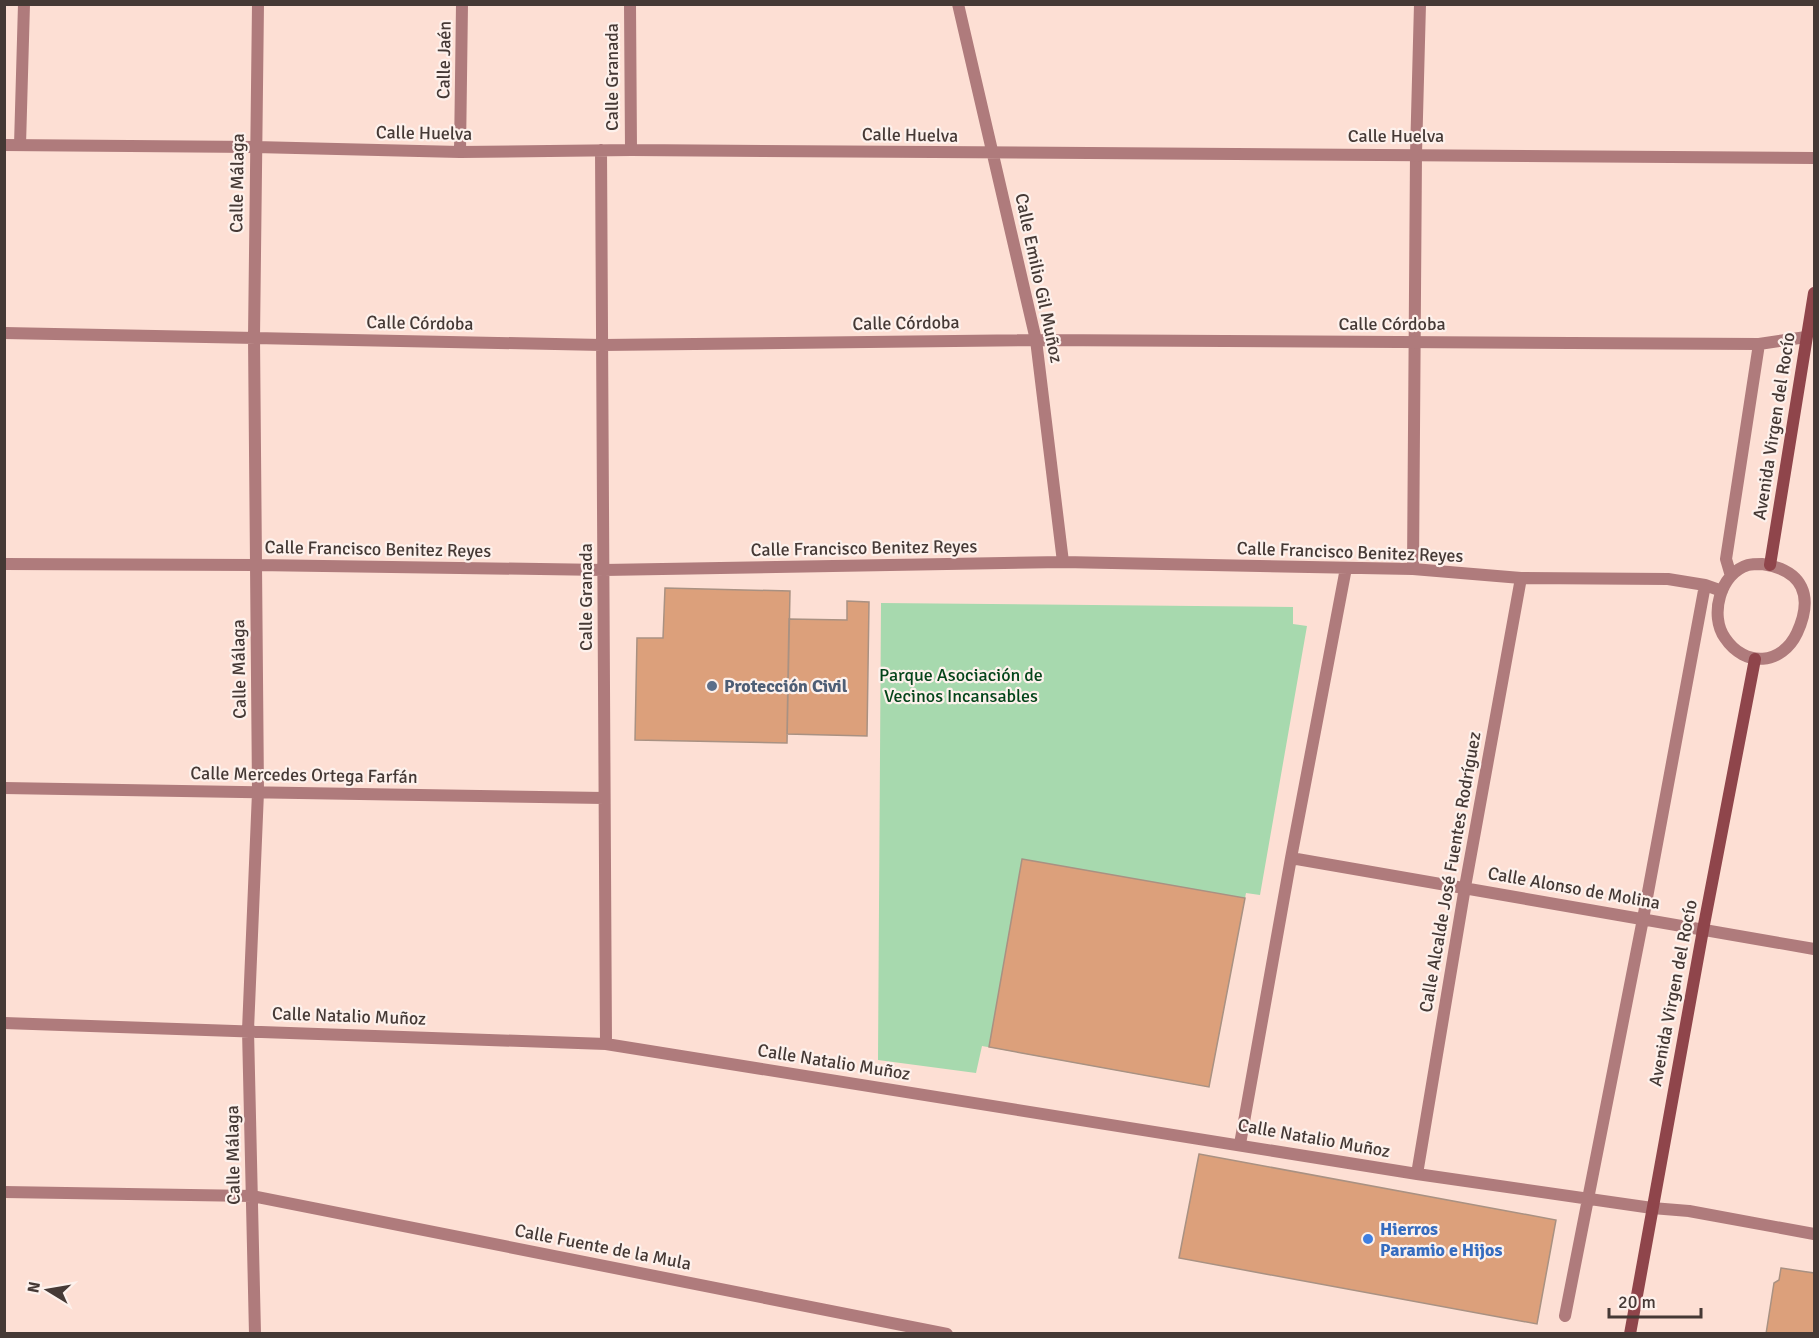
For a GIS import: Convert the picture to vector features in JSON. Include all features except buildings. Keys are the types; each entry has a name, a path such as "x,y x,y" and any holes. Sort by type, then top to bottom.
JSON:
{"street":[{"path":"20,145 24,4"},
{"name":"Calle Málaga","path":"255,1334 248,1030 258,792 254,337 258,4"},
{"name":"Calle Jaén","path":"460,152 462,4"},
{"name":"Calle Granada","path":"630,4 631,150"},
{"name":"Calle Emilio Gil Muñoz","path":"958,4 1036,340 1063,562"},
{"path":"1413,568 1416,154 1420,4"},
{"name":"Calle Huelva","path":"4,145 255,147 460,152 631,150 1815,158"},
{"name":"Calle Granada","path":"601,150 606,1044"},
{"name":"Avenida Virgen del Rocío","path":"1770,565 1815,293"},
{"name":"Calle Córdoba","path":"4,333 602,345 1036,340 1759,344 1806,337"},
{"path":"1731,576 1726,560 1759,344"},
{"name":"Calle Francisco Benitez Reyes","path":"4,564 604,570 1063,562 1413,568 1521,578 1668,579 1706,585 1722,591"},
{"path":"1747,565 1770,565 1792,574 1809,589 1804,616 1796,635 1786,650 1770,660 1755,659 1744,655 1724,638 1717,621 1722,591 1731,576 1747,565"},
{"path":"1240,1144 1346,568"},
{"name":"Calle Alcalde José Fuentes Rodríguez","path":"1417,1174 1464,887 1521,578"},
{"path":"1565,1316 1706,585"},
{"name":"Avenida Virgen del Rocío","path":"1630,1334 1755,659"},
{"name":"Calle Mercedes Ortega Farfán","path":"4,788 604,798"},
{"name":"Calle Alonso de Molina","path":"1291,858 1815,950"},
{"name":"Calle Natalio Muñoz","path":"4,1023 606,1044 1417,1174 1652,1208 1689,1211 1815,1234"},
{"name":"Calle Fuente de la Mula","path":"4,1192 252,1196 947,1334"}],"green space":[{"name":"Parque Asociación de Vecinos Incansables","path":"881,603 1293,607 1293,624 1307,626 1260,895 1246,893 1209,1087 982,1046 976,1073 878,1060"}],"place":[{"name":"Protección Civil","path":"712,686"},
{"name":"Hierros Paramio e Hijos","path":"1368,1239"}]}
